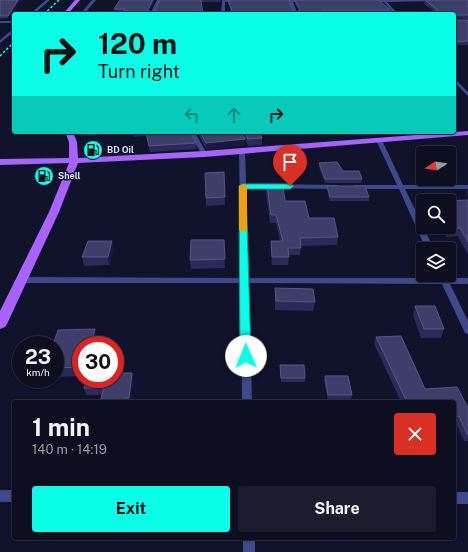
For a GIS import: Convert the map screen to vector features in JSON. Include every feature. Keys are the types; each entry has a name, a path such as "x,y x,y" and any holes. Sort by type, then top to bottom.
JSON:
{"main road":[{"path":"67,12 78,0"},
{"path":"456,134 468,133"},
{"path":"0,324 65,187 74,160 73,142 70,134"},
{"path":"0,162 204,154 455,134"}],"street":[{"path":"34,12 48,0"},
{"path":"84,12 94,0"},
{"path":"153,12 159,0"},
{"path":"223,12 224,1 246,1"},
{"path":"276,1 307,1"},
{"path":"291,1 295,12"},
{"path":"370,1 438,1"},
{"path":"384,1 394,12"},
{"path":"0,22 12,22"},
{"path":"0,42 12,32"},
{"path":"0,36 7,36"},
{"path":"456,84 468,84"},
{"path":"456,84 468,95"},
{"path":"193,134 204,154"},
{"path":"379,140 427,242"},
{"path":"242,150 246,400"},
{"path":"243,186 468,187"},
{"path":"22,280 416,278"},
{"path":"456,280 468,281"},
{"path":"445,282 468,331"},
{"path":"0,496 12,496"},
{"path":"456,498 468,498"},
{"path":"249,540 249,552"}],"building":[{"path":"0,0 18,0 8,16 0,16"},
{"path":"120,0 153,0 148,10 149,12 128,12 124,11 125,9 114,9"},
{"path":"160,0 201,0 203,12 154,12"},
{"path":"228,0 289,0 293,12 232,12"},
{"path":"295,0 379,0 390,10 324,10 325,12 298,12 300,10"},
{"path":"425,0 468,0 468,15 456,15 456,12 440,12"},
{"path":"456,20 468,20 468,41 456,42"},
{"path":"146,134 191,134 196,143 149,146"},
{"path":"201,134 241,134 245,139 206,143"},
{"path":"246,134 261,134 262,138 248,139"},
{"path":"337,162 343,171 359,171 362,179 325,179 319,163"},
{"path":"224,172 225,197 206,198 205,173"},
{"path":"267,186 283,186 285,201 305,201 309,218 334,218 338,237 300,238 301,248 288,248 289,257 272,257 271,241 283,241 276,215 271,215"},
{"path":"327,186 365,186 369,197 330,197"},
{"path":"456,200 468,200 468,242 460,228 456,228"},
{"path":"191,240 224,240 225,259 190,260"},
{"path":"88,241 112,241 108,257 82,257"},
{"path":"275,288 313,289 315,302 276,301"},
{"path":"415,306 435,306 444,329 424,329"},
{"path":"95,329 93,336 72,336 72,367 64,368 64,336 56,336 58,330"},
{"path":"401,336 425,389 457,387 468,408 468,434 459,416 456,417 456,400 406,400 376,337"},
{"path":"280,365 304,365 305,378 281,378"},
{"path":"124,373 132,373 129,398 124,398 124,400 101,400 104,388 124,388"},
{"path":"325,376 348,376 352,395 328,395"}],"railway":[{"path":"46,12 59,0"},
{"path":"0,56 12,44"}],"slow traffic":[{"path":"243,186 243,230"}],"place":[{"name":"BD Oil","path":"93,150"},
{"name":"Shell","path":"44,176"}],"route":[{"path":"246,356 243,186 290,186"}]}
